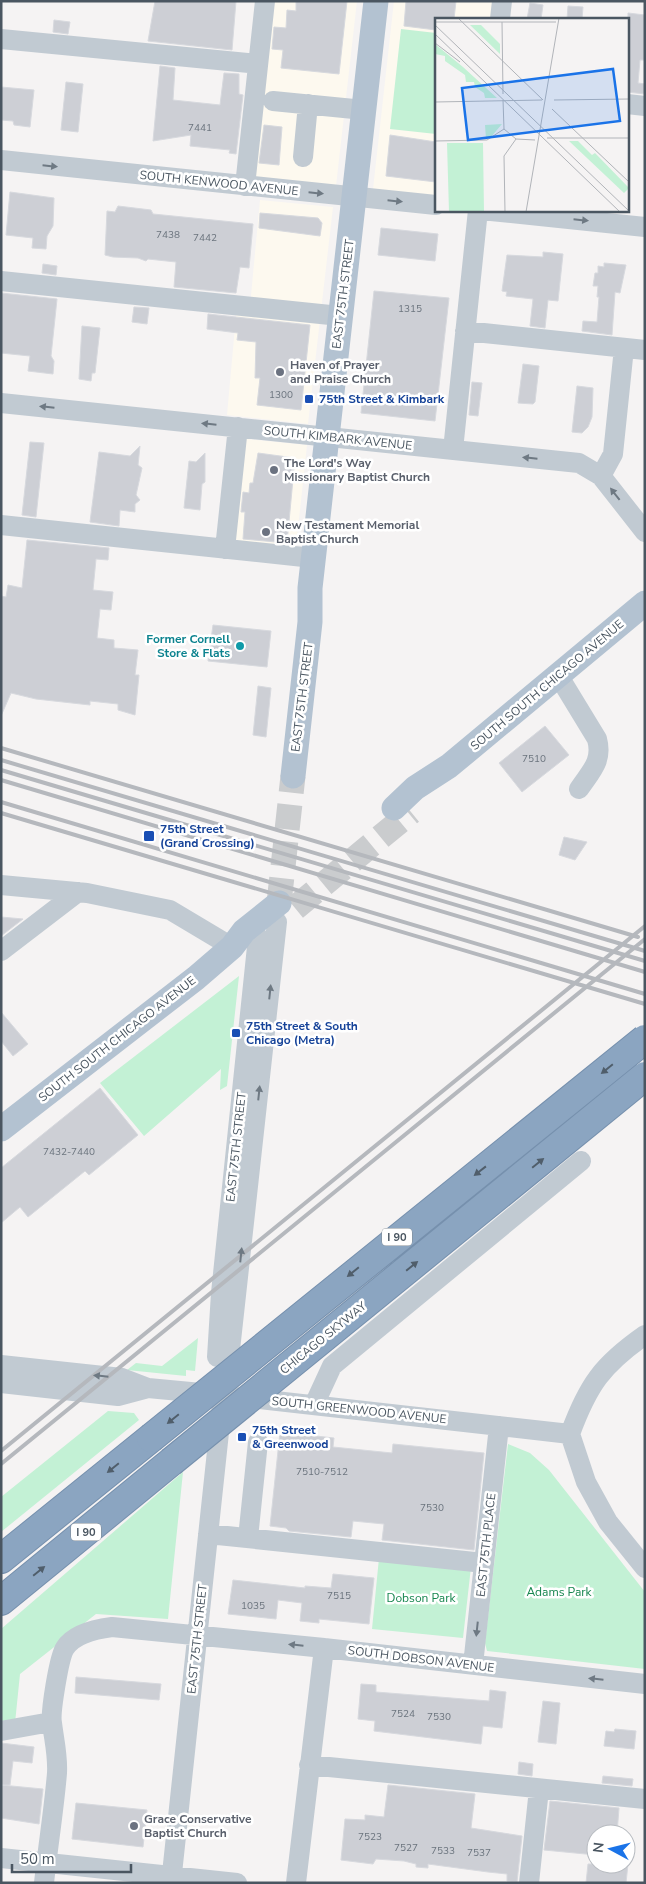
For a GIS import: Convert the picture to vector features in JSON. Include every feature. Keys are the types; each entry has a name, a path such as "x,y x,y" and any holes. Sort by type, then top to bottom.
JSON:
{"highway":[{"name":"I 90","path":"1,1559 645,1038"},
{"name":"CHICAGO SKYWAY","path":"1,1602 645,1076"}],"main road":[{"name":"EAST 75TH STREET","path":"285,774 310,622 310,588 313,558 376,1"},
{"name":"SOUTH SOUTH CHICAGO AVENUE","path":"402,810 424,800 449,766 645,603"},
{"name":"SOUTH SOUTH CHICAGO AVENUE","path":"1,1129 232,948 252,942 272,914"}],"street":[{"path":"244,186 265,1"},
{"path":"500,18 502,1"},
{"path":"1,39 258,64"},
{"path":"273,101 364,110"},
{"path":"303,157 308,104"},
{"path":"628,104 645,106"},
{"name":"SOUTH KENWOOD AVENUE","path":"1,160 435,205"},
{"path":"453,450 479,211"},
{"path":"489,211 645,227"},
{"path":"1,281 340,316"},
{"path":"465,331 645,350"},
{"path":"601,476 613,454 624,348"},
{"name":"SOUTH KIMBARK AVENUE","path":"1,402 579,463 601,476 645,532"},
{"path":"224,549 238,427"},
{"path":"1,525 313,558"},
{"path":"558,675 597,739 599,748 600,756 578,789"},
{"path":"1,885 78,892 127,900 170,910 232,948"},
{"path":"1,951 78,892"},
{"name":"EAST 75TH STREET","path":"171,1879 223,1395 216,1369 220,1293 272,914"},
{"path":"314,1405 332,1366 581,1162"},
{"path":"645,1335 624,1350 601,1371 583,1398 570,1434 586,1482 608,1522 645,1568"},
{"name":"SOUTH GREENWOOD AVENUE","path":"1,1365 122,1378 148,1388 570,1434"},
{"name":"SOUTH GREENWOOD AVENUE","path":"1,1383 118,1396 148,1388"},
{"name":"EAST 75TH PLACE","path":"473,1665 499,1426"},
{"path":"248,1538 258,1442"},
{"path":"208,1534 484,1563"},
{"name":"SOUTH DOBSON AVENUE","path":"51,1722 60,1664 65,1648 76,1638 96,1629 112,1627 324,1648 645,1684"},
{"path":"296,1883 324,1648"},
{"path":"1,1731 51,1722 57,1751 57,1772 46,1873"},
{"path":"309,1765 645,1799"},
{"path":"529,1883 539,1789"},
{"path":"1,1858 46,1873 237,1883"}],"shaded area":[{"path":"265,1 357,1 336,186 246,176"},
{"path":"394,1 502,1 500,18 435,18 435,196 373,189"},
{"path":"260,200 333,207 308,424 227,415 237,305 250,306"},
{"path":"236,438 307,445 295,556 225,549"}],"green space":[{"path":"401,29 435,33 435,134 390,129"},
{"path":"239,976 227,1086 220,1090 221,1069 144,1136 100,1083"},
{"path":"198,1338 195,1371 186,1370 186,1376 127,1370 136,1363 162,1366"},
{"path":"108,1411 134,1413 139,1420 1,1532 1,1497"},
{"name":"Adams Park","path":"508,1444 530,1453 549,1470 645,1592 645,1669 487,1651 485,1643"},
{"path":"183,1472 168,1619 96,1614 20,1674 15,1723 1,1722 1,1629"},
{"name":"Dobson Park","path":"379,1558 471,1567 463,1638 372,1629"}],"building":[{"path":"155,1 236,1 232,50 148,41"},
{"path":"296,1 347,1 339,74 281,68 283,50 272,49 274,27 286,28 287,10 296,11"},
{"path":"406,1 456,1 454,18 435,18 435,30 404,26"},
{"path":"530,3 543,5 541,18 527,18"},
{"path":"568,6 583,7 582,18 567,18"},
{"path":"628,13 645,15 645,60 640,60 638,83 645,84 645,94 628,92"},
{"path":"54,20 70,22 68,34 53,32"},
{"path":"160,66 175,68 173,100 220,105 224,73 239,74 239,94 243,95 236,154 229,153 230,150 190,146 191,135 153,141"},
{"path":"66,82 83,84 78,132 61,130"},
{"path":"1,87 34,90 30,127 14,125 13,121 1,120"},
{"path":"264,125 282,127 279,165 259,163"},
{"path":"390,135 435,142 435,182 386,176"},
{"path":"10,192 54,198 53,226 47,236 46,249 32,248 33,238 6,235"},
{"path":"118,206 151,210 153,214 253,224 249,268 240,267 236,293 174,287 176,262 148,259 146,261 138,258 105,255 107,211 115,212"},
{"path":"260,213 318,218 322,223 320,236 259,228"},
{"path":"381,228 438,234 435,261 378,255"},
{"path":"543,252 563,254 558,301 548,300 545,328 530,326 533,299 506,296 507,292 502,291 507,255 543,257"},
{"path":"604,263 626,265 620,293 615,292 612,335 582,331 583,321 597,322 598,286 593,286 595,273 598,273 598,266 604,267"},
{"path":"43,264 57,266 56,275 42,273"},
{"path":"374,291 449,298 435,421 361,413"},
{"path":"1,293 57,299 51,356 54,361 53,374 28,371 30,356 1,353"},
{"path":"134,307 149,308 147,324 132,322"},
{"path":"208,314 310,325 301,410 257,405 260,378 255,378 256,342 237,340 238,333 207,329"},
{"path":"82,326 100,328 95,373 92,373 91,381 79,379"},
{"path":"523,364 539,366 535,402 533,404 518,403"},
{"path":"472,382 482,383 478,416 469,415"},
{"path":"577,386 593,388 592,417 588,427 582,433 572,432"},
{"path":"30,442 44,443 36,517 22,515"},
{"path":"140,446 138,465 142,468 136,495 140,500 135,504 135,512 120,510 119,526 90,522 99,452 130,456"},
{"path":"205,453 205,482 202,484 200,510 184,508 189,461 196,462"},
{"path":"258,453 295,458 287,543 243,539 245,512 241,512 243,492 249,493 250,483 253,483"},
{"path":"27,540 109,548 108,560 96,559 93,590 113,592 111,610 100,609 97,638 114,640 114,648 138,650 135,675 139,675 135,715 118,710 118,704 90,701 90,705 36,699 11,693 1,716 1,596 6,597 8,585 22,588"},
{"name":"Former Cornell Store & Flats","path":"213,625 271,631 267,667 208,661"},
{"path":"258,686 271,688 266,737 253,735"},
{"path":"545,726 569,755 522,792 499,763"},
{"path":"564,837 587,842 575,860 559,855"},
{"path":"1,917 23,919 1,936"},
{"path":"1,1012 28,1044 13,1056 1,1041"},
{"path":"100,1088 138,1135 89,1175 85,1171 28,1217 20,1207 1,1223 1,1168"},
{"path":"280,1432 334,1438 333,1447 392,1453 393,1444 484,1453 474,1550 382,1540 384,1524 353,1521 351,1537 289,1531 286,1528 270,1526"},
{"path":"333,1574 374,1578 369,1624 319,1619 319,1623 300,1621 302,1603 278,1600 276,1619 228,1614 233,1580 305,1588 305,1586 331,1588"},
{"path":"76,1677 161,1684 159,1700 75,1693"},
{"path":"361,1684 376,1685 376,1692 489,1701 490,1690 506,1692 502,1728 483,1726 481,1744 374,1731 375,1721 358,1719"},
{"path":"543,1701 560,1703 556,1744 538,1742"},
{"path":"615,1729 636,1731 634,1749 604,1746 606,1731 614,1732"},
{"path":"1,1743 34,1747 32,1763 13,1761 10,1785 1,1785"},
{"path":"519,1762 533,1764 532,1776 518,1774"},
{"path":"603,1776 633,1779 632,1786 602,1783"},
{"path":"1,1785 43,1789 39,1824 1,1818"},
{"path":"388,1785 475,1794 471,1828 522,1836 517,1882 507,1881 507,1874 428,1864 428,1868 416,1867 416,1864 404,1861 376,1859 373,1864 341,1860 345,1819 365,1820 365,1815 384,1817"},
{"path":"550,1801 619,1808 618,1824 586,1824 586,1854 544,1850"},
{"path":"76,1803 147,1810 143,1847 72,1839"},
{"path":"587,1874 627,1874 626,1883 586,1883"}],"tunnel":[{"path":"279,903 293,776"},
{"path":"295,908 411,812"}],"railway":[{"path":"1,748 638,937"},
{"path":"1,760 645,951"},
{"path":"1,770 645,961"},
{"path":"1,780 645,972"},
{"path":"1,802 645,994"},
{"path":"1,813 645,1004"},
{"path":"1,1451 645,926"},
{"path":"1,1464 645,939"}],"place":[{"name":"Haven of Prayer and Praise Church","path":"280,372"},
{"name":"75th Street & Kimbark","path":"309,399"},
{"name":"The Lord's Way Missionary Baptist Church","path":"274,470"},
{"name":"New Testament Memorial Baptist Church","path":"266,532"},
{"name":"Former Cornell Store & Flats","path":"240,646"},
{"name":"75th Street (Grand Crossing)","path":"149,836"},
{"name":"75th Street & South Chicago (Metra)","path":"236,1033"},
{"name":"75th Street & Greenwood","path":"242,1437"},
{"name":"Grace Conservative Baptist Church","path":"134,1826"}]}
